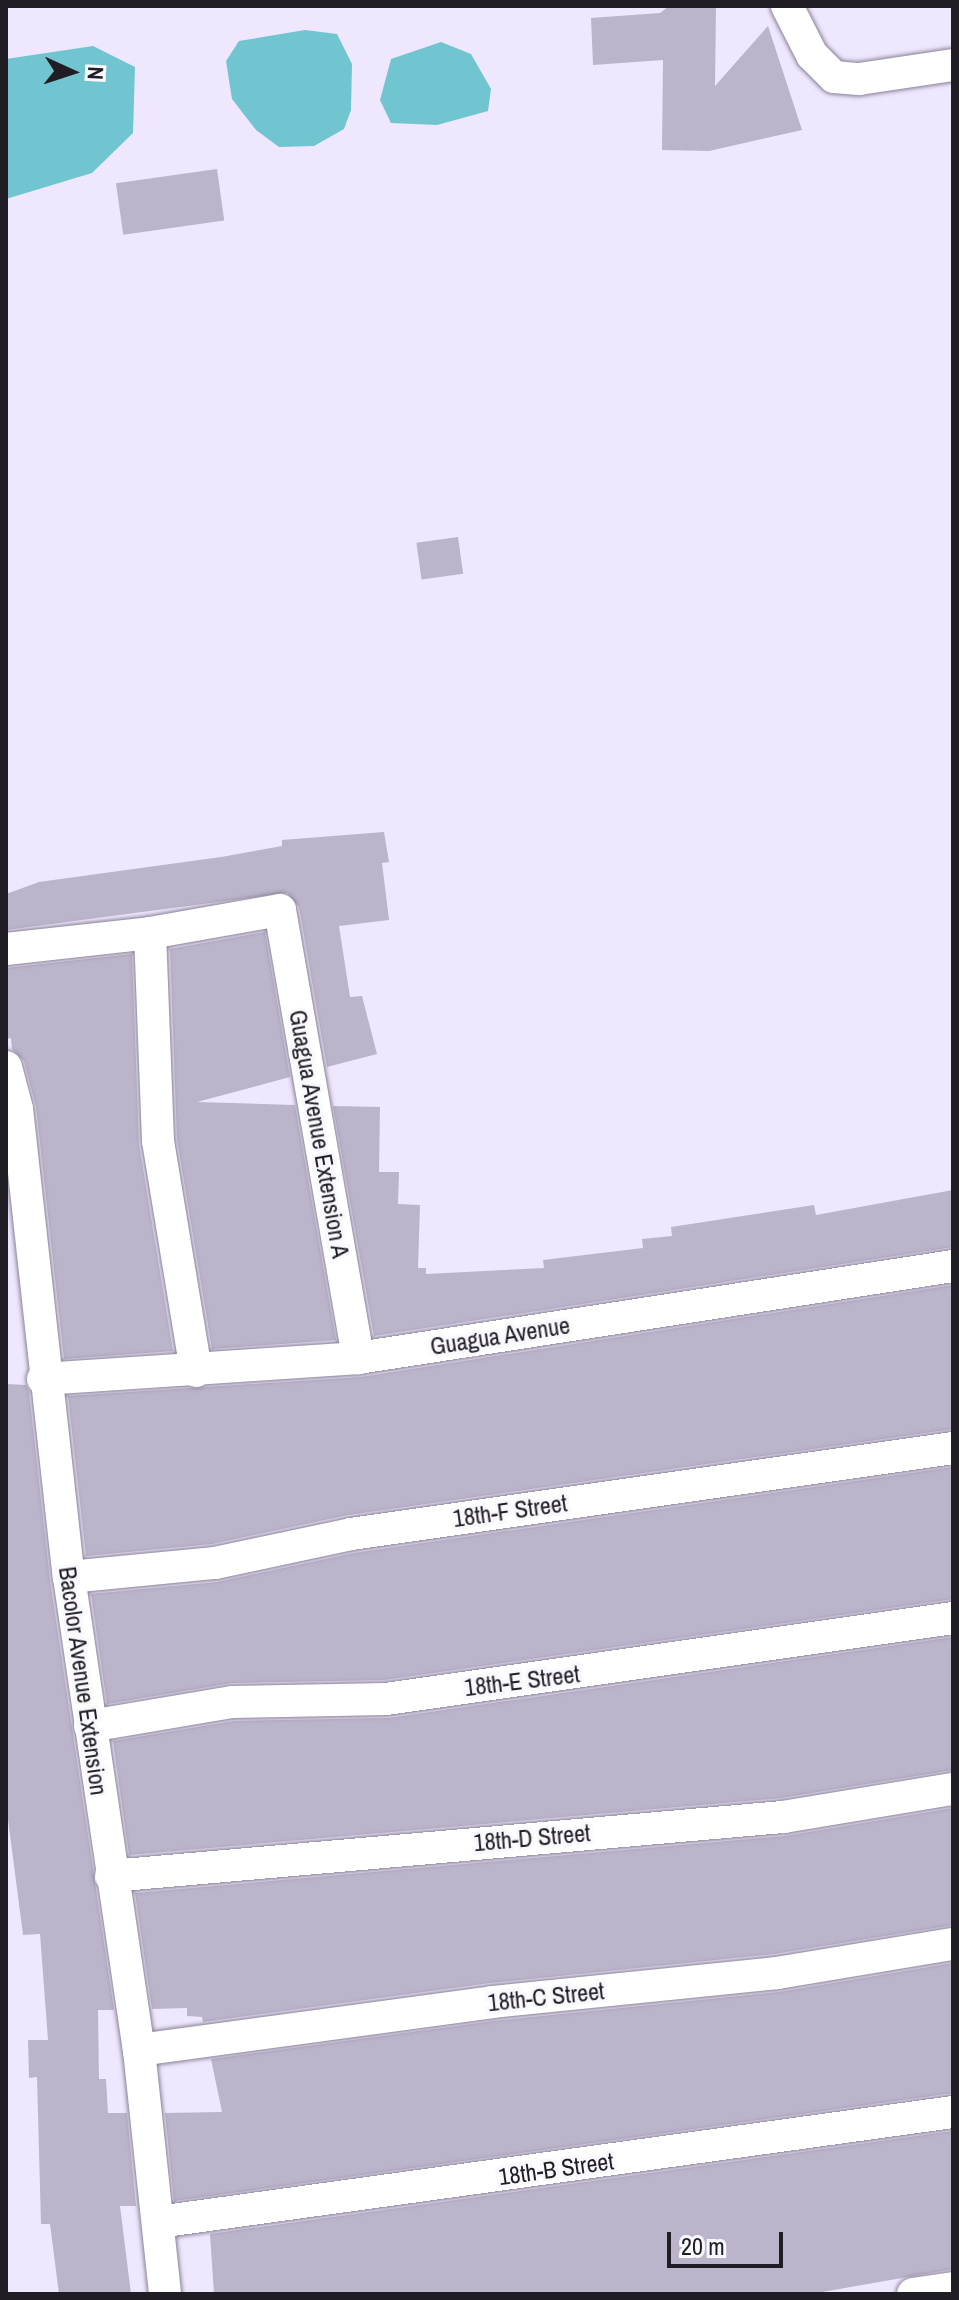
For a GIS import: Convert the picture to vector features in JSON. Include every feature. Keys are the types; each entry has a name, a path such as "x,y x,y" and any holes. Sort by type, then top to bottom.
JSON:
{"street":[{"path":"787,6 812,55 834,77 859,79 953,65"},
{"name":"Guagua Avenue Extension A","path":"150,933 280,910 358,1358"},
{"path":"6,949 150,933 158,1141 196,1371"},
{"name":"Bacolor Avenue Extension","path":"6,1067 19,1233 43,1379 111,1876 139,2050 165,2294"},
{"name":"Guagua Avenue","path":"43,1379 358,1358 953,1266"},
{"name":"18th-F Street","path":"69,1577 215,1563 351,1534 953,1448"},
{"name":"18th-E Street","path":"90,1726 232,1702 386,1699 953,1618"},
{"name":"18th-D Street","path":"111,1876 783,1817 953,1789"},
{"name":"18th-C Street","path":"139,2050 492,2002 777,1973 953,1944"},
{"name":"18th-B Street","path":"158,2222 953,2112"},
{"path":"913,2294 953,2288"}],"water":[{"path":"305,30 337,34 352,64 351,110 344,129 314,146 279,147 256,130 232,99 226,61 239,41"},
{"path":"441,42 471,54 491,89 488,111 437,125 391,123 380,100 391,59"},
{"path":"93,46 135,67 133,133 92,173 6,199 6,59"}],"building":[{"path":"669,6 716,6 715,86 768,26 802,130 709,151 662,150 663,60 593,65 591,18 660,13"},
{"path":"217,169 224,220 123,235 116,183"},
{"path":"458,537 463,574 422,579 416,543"},
{"path":"384,832 389,862 382,863 389,920 339,926 350,997 362,996 377,1054 327,1067 299,907 287,893 6,930 6,894 39,882 221,857 282,846 282,840"},
{"path":"265,932 290,1077 197,1102 295,1105 336,1340 212,1349 177,1139 170,949"},
{"path":"132,954 139,1144 173,1351 64,1359 36,1107 24,1061 12,1049 11,1038 6,1039 6,968"},
{"path":"333,1106 380,1107 379,1172 399,1172 398,1204 420,1205 418,1268 426,1268 426,1274 544,1268 543,1260 643,1248 642,1239 672,1236 671,1227 814,1205 816,1215 953,1190 953,1247 374,1336"},
{"path":"953,1285 953,1429 348,1515 212,1544 86,1556 68,1396 361,1377"},
{"path":"6,1384 26,1385 29,1392 50,1580 114,2010 98,2010 99,2079 106,2079 108,2113 127,2113 136,2206 120,2206 131,2294 59,2294 50,2224 41,2224 37,2077 29,2078 28,2040 48,2040 40,1934 23,1935 6,1804"},
{"path":"953,1467 953,1599 384,1680 232,1683 107,1704 91,1594 217,1582 354,1553"},
{"path":"953,1637 953,1770 781,1798 129,1855 113,1741 234,1721 389,1718"},
{"path":"953,1808 953,1925 774,1954 490,1983 203,2022 202,2017 187,2016 187,2008 152,2009 135,1893 785,1836"},
{"path":"953,1963 953,2093 174,2201 165,2113 222,2112 211,2059 494,2021 779,1992"},
{"path":"953,2131 953,2269 811,2294 214,2294 210,2234"}]}
